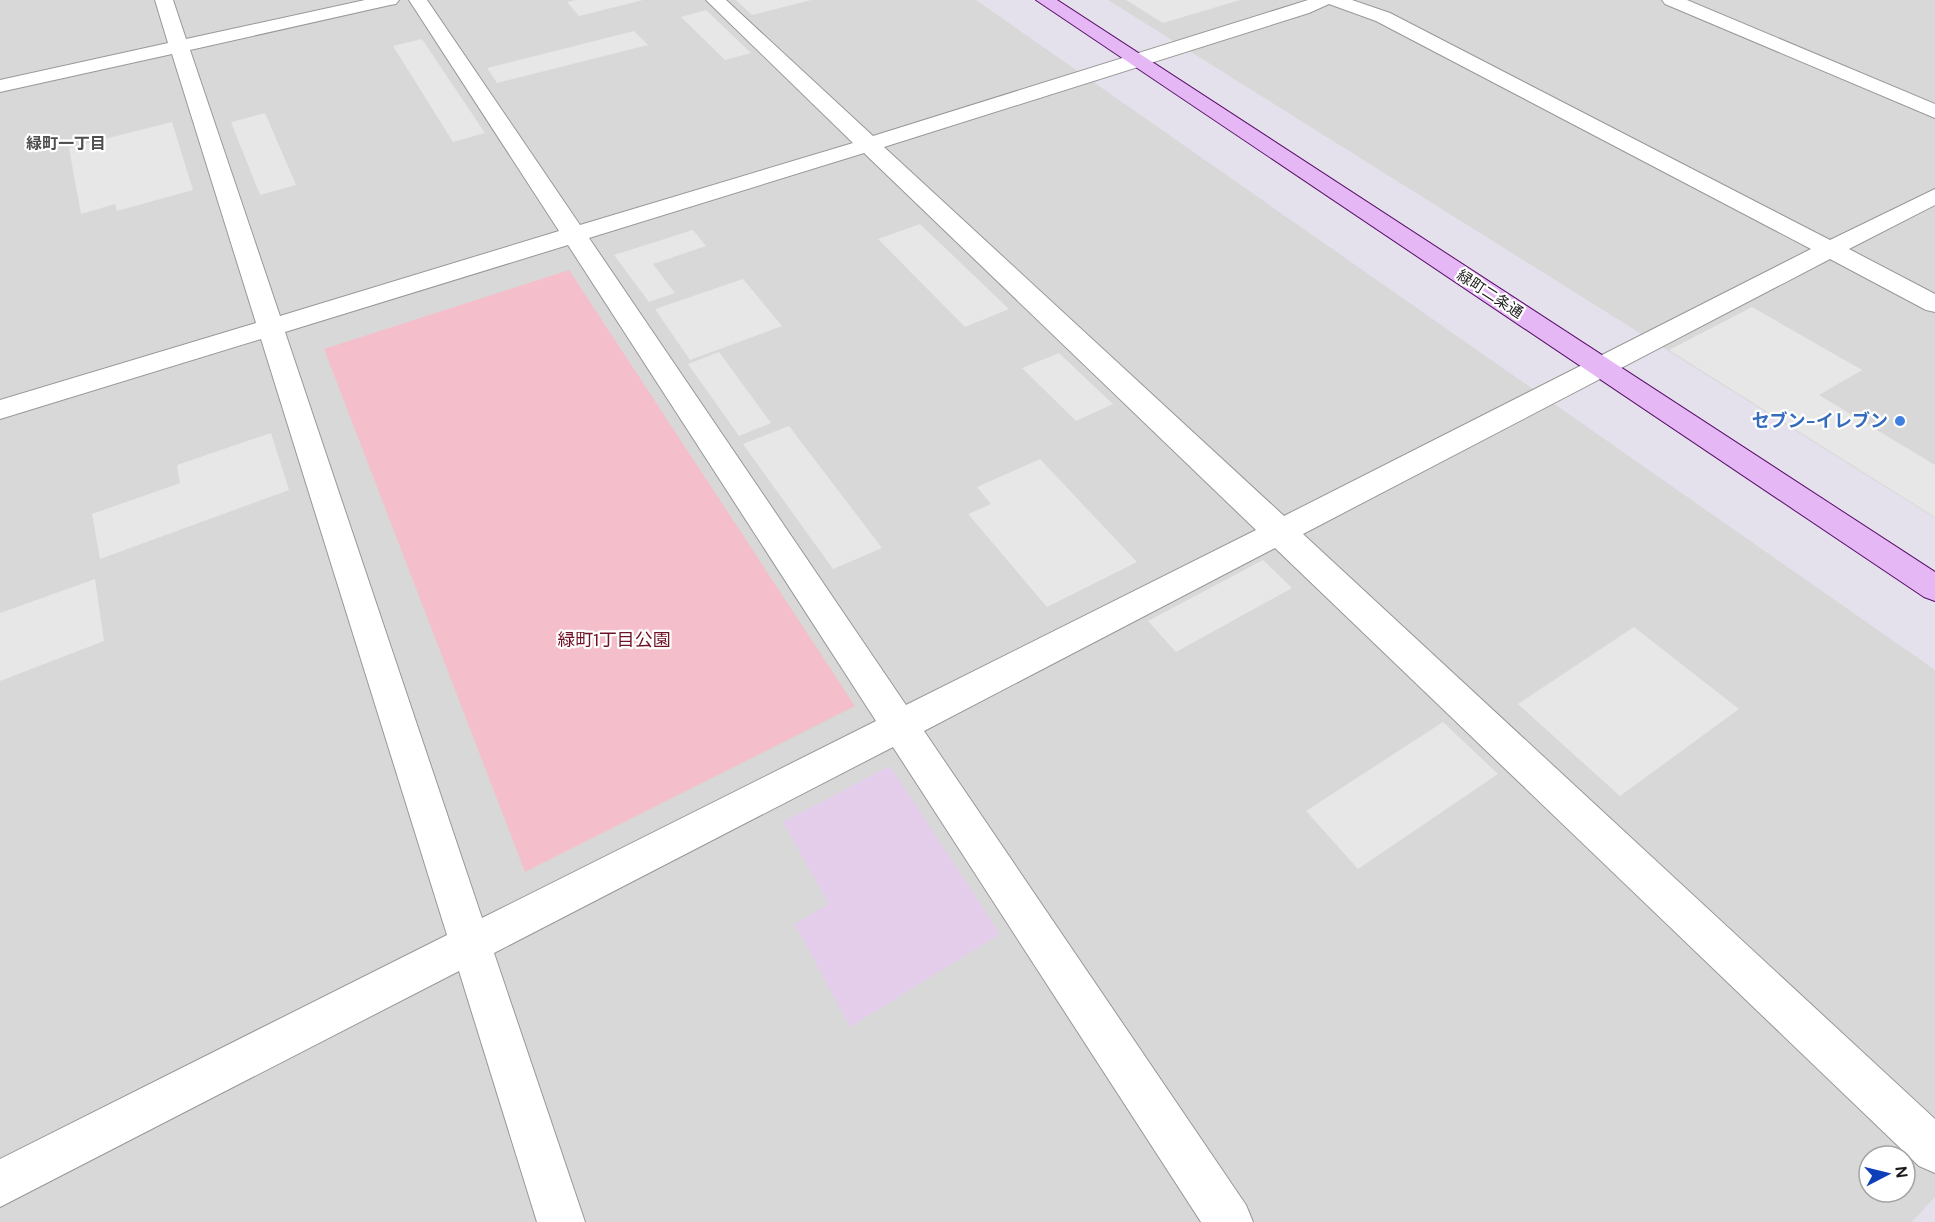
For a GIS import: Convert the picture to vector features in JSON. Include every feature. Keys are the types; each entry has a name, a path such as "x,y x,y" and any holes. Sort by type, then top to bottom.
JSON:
{"street":[{"path":"164,0 561,1222"},
{"path":"0,86 390,0"},
{"path":"418,0 1228,1222"},
{"path":"714,0 1935,1150"},
{"name":"緑町二条通","path":"1045,0 1935,588"},
{"path":"0,410 868,145 1302,9 1324,0"},
{"path":"1334,0 1383,17 1935,304"},
{"path":"1671,0 1935,112"},
{"path":"0,1184 1279,533 1935,196"}],"shaded area":[{"path":"0,0 976,0 1935,670 1935,1197 1912,1222 0,1222"},
{"path":"643,0 579,16 567,2"},
{"path":"736,0 811,0 752,15"},
{"path":"1108,0 1935,0 1935,518"},
{"path":"1126,0 1240,0 1163,23"},
{"path":"706,10 751,53 725,60 681,17"},
{"path":"634,31 648,45 497,83 487,68"},
{"path":"422,39 485,133 453,142 393,46"},
{"path":"265,113 296,185 260,195 231,122"},
{"path":"172,122 193,190 117,211 115,204 81,214 69,148"},
{"path":"920,224 1009,309 965,327 878,239"},
{"path":"693,230 706,246 653,264 675,293 649,302 614,255"},
{"path":"743,279 782,326 690,360 655,309"},
{"path":"1752,307 1862,370 1819,395 1935,465 1935,517 1669,350"},
{"path":"719,352 771,423 739,436 688,364"},
{"path":"1059,353 1113,404 1076,421 1022,368"},
{"path":"789,426 882,548 833,569 743,444"},
{"path":"271,433 289,490 100,559 92,514 180,483 177,465"},
{"path":"1040,459 1137,562 1047,607 968,514 991,504 977,487"},
{"path":"1263,560 1292,588 1176,652 1148,621"},
{"path":"95,579 104,641 0,681 0,613"},
{"path":"1634,627 1739,709 1620,796 1518,704"},
{"path":"1443,722 1498,774 1358,869 1306,811"},
{"path":"890,766 1000,934 850,1027 795,924 829,904 783,822"}],"green space":[{"name":"緑町1丁目公園","path":"569,270 855,706 525,872 324,349"}],"place":[{"name":"セブン-イレブン","path":"1900,421"}],"district":[{"name":"緑町一丁目","path":"66,143"}]}
